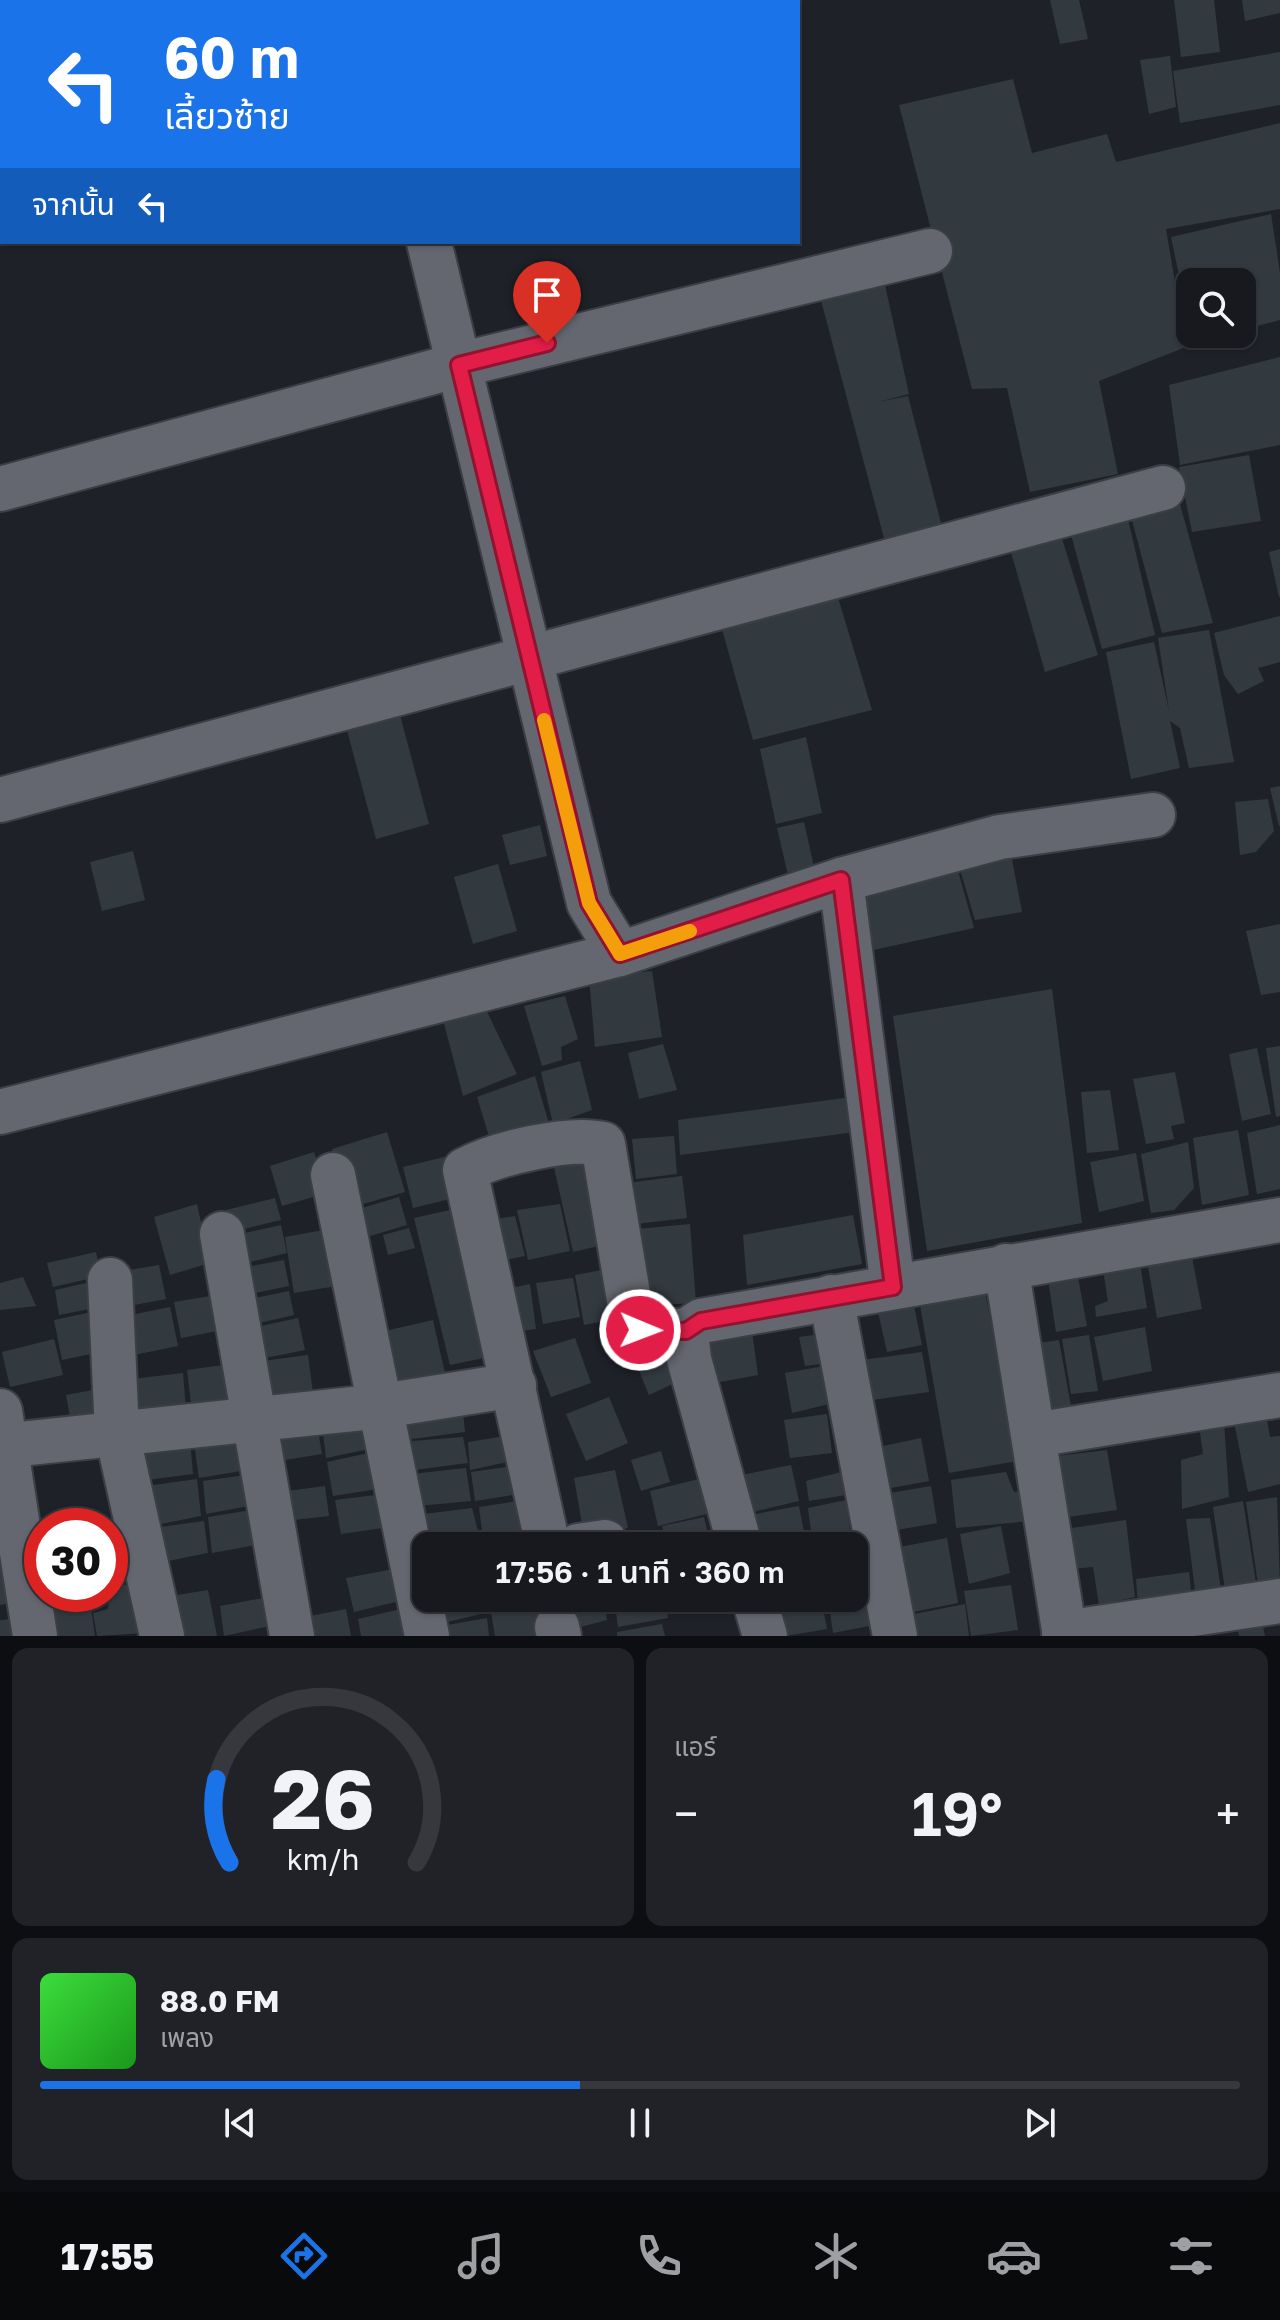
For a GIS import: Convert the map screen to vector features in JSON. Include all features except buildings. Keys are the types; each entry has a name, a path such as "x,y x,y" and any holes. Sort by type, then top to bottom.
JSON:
{"street":[{"path":"429,244 589,903 620,954"},
{"path":"0,489 459,365 930,251"},
{"path":"0,800 1163,488"},
{"path":"0,1112 620,954 841,880 1000,837 1153,815"},
{"path":"841,880 893,1287"},
{"path":"545,1532 514,1385 465,1181 465,1170 484,1160 585,1140 603,1144 631,1312 640,1330 686,1331 701,1321 1280,1220"},
{"path":"333,1175 427,1636"},
{"path":"222,1234 257,1419 292,1636"},
{"path":"1006,1266 1064,1634 1280,1601"},
{"path":"110,1280 117,1433 162,1636"},
{"path":"831,1297 895,1636"},
{"path":"686,1331 689,1359 736,1532"},
{"path":"35,1636 1,1434 117,1433 382,1406 514,1385"},
{"path":"1034,1435 1280,1395"},
{"path":"758,1612 765,1636"}],"slow traffic":[{"path":"544,720 589,903 620,954 690,931"}],"route":[{"path":"547,343 459,365 589,903 620,954 841,880 893,1287 701,1321 686,1331 640,1330"}]}
